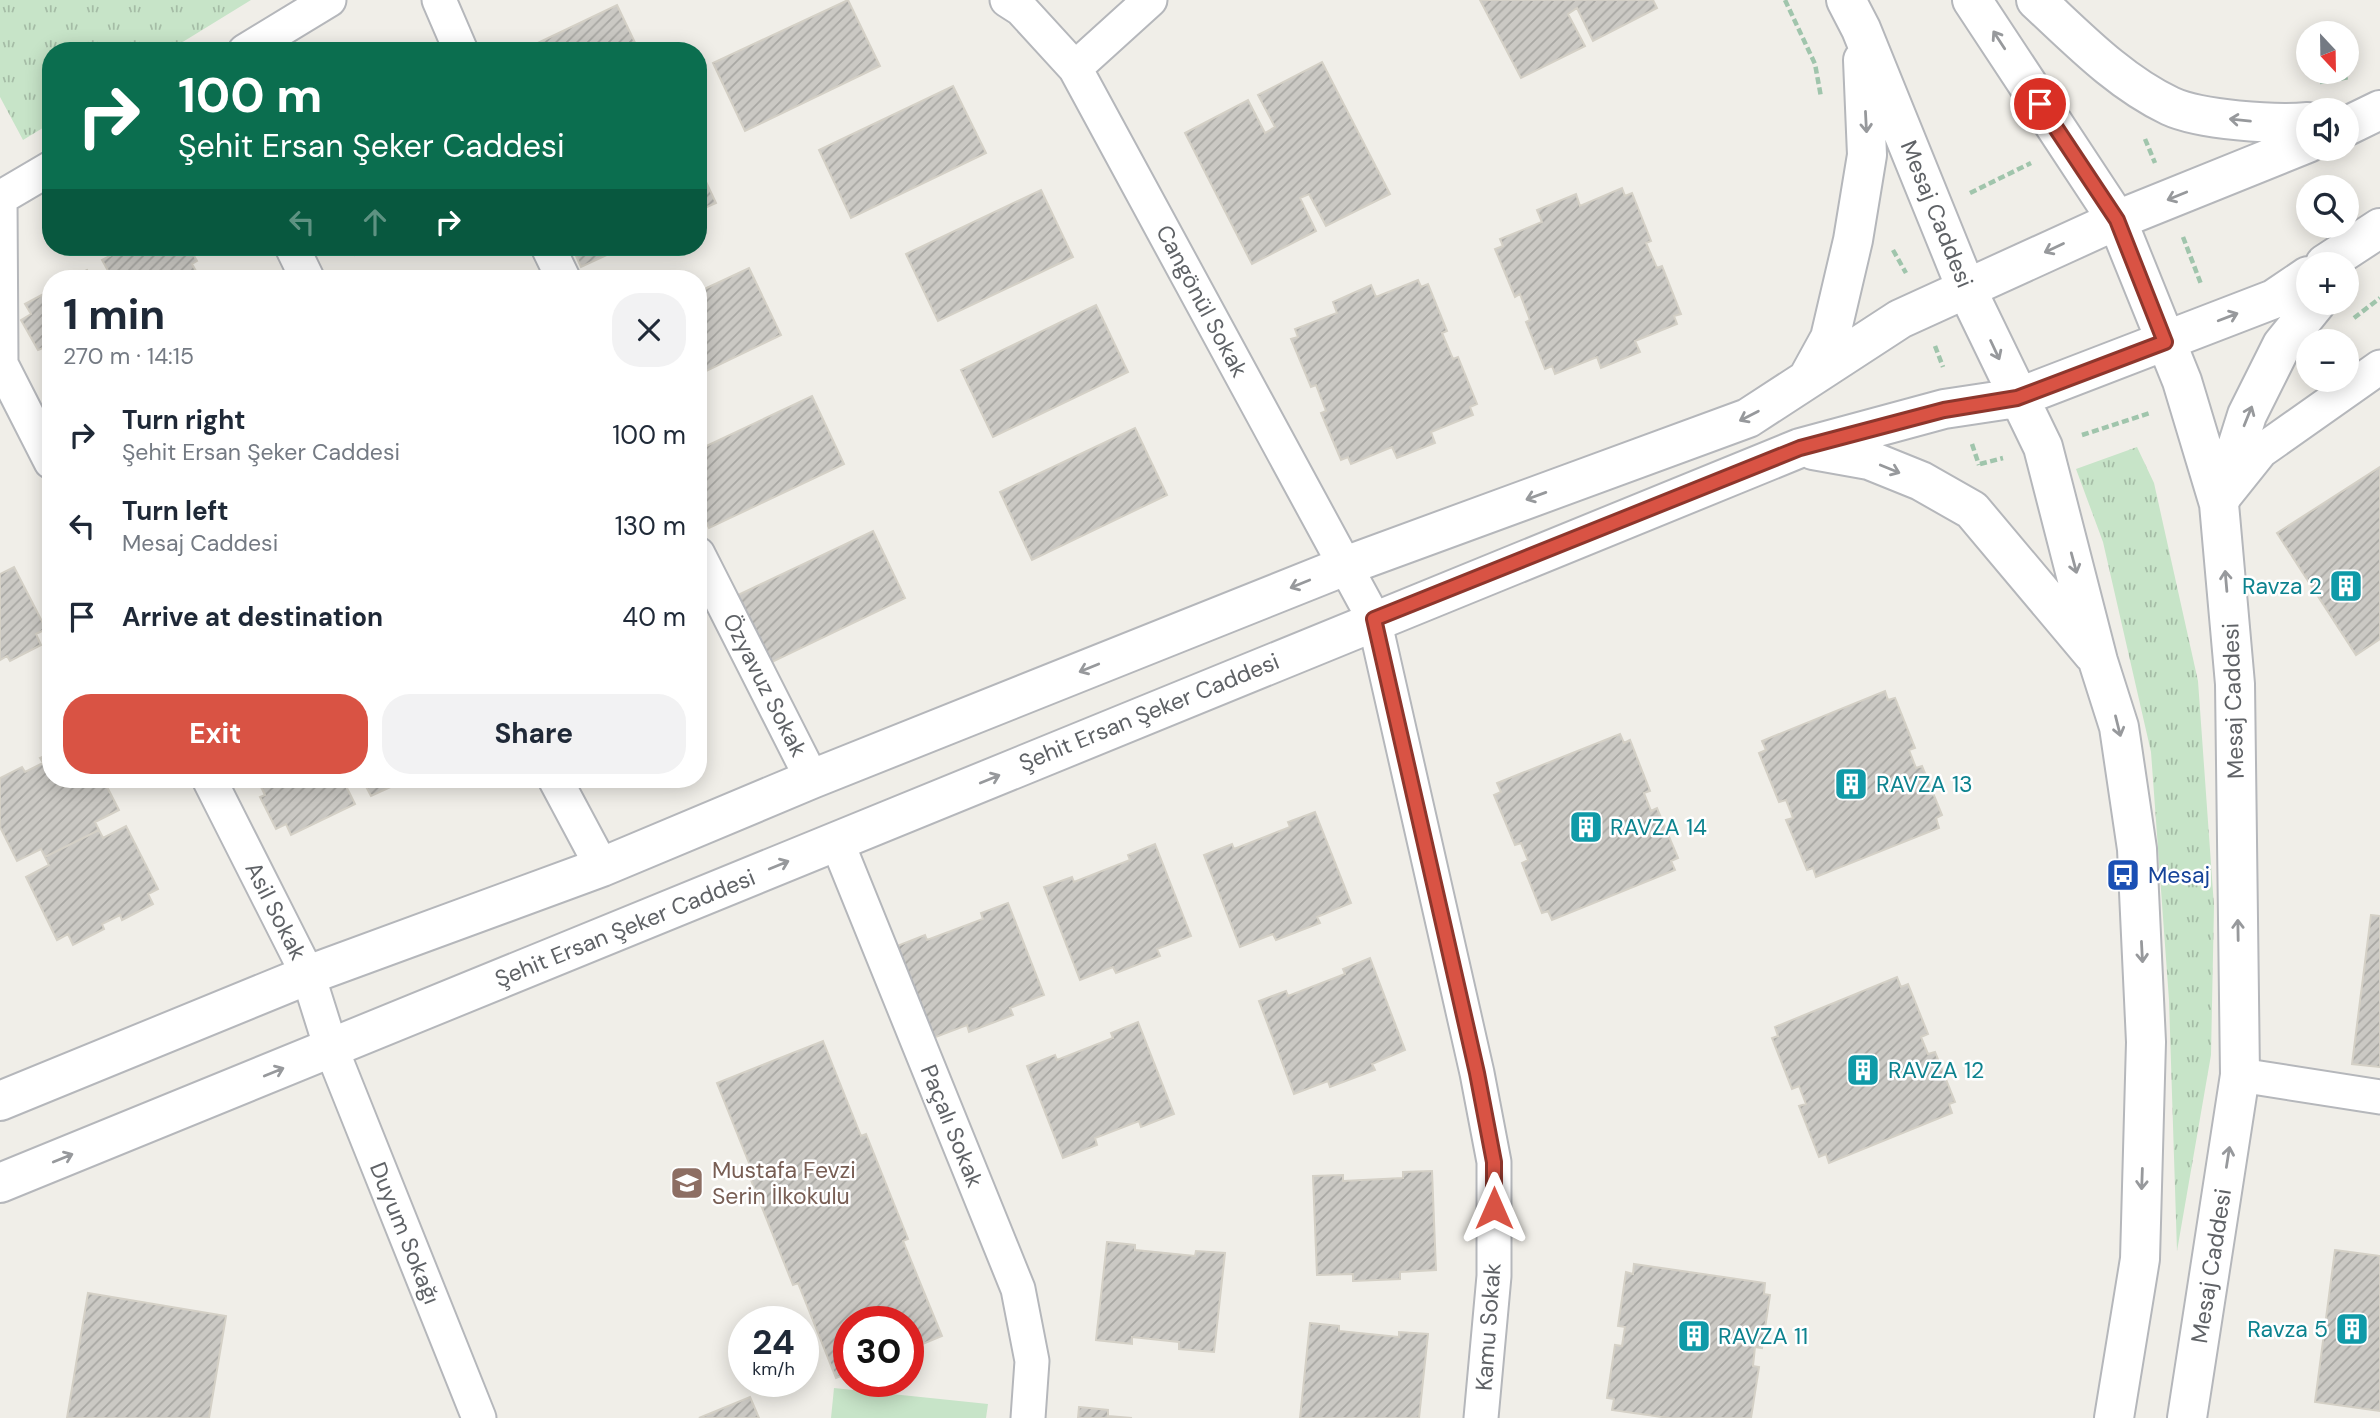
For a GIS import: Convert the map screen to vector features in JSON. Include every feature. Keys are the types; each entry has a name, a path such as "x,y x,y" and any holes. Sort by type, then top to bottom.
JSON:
{"street":[{"path":"260,42 329,0"},
{"path":"439,0 457,42"},
{"name":"Cangönül Sokak","path":"1007,0 1021,9 1075,68 1374,619"},
{"path":"1075,68 1150,0"},
{"name":"Mesaj Caddesi","path":"1972,0 2117,220 2187,401 2219,503 2235,684 2240,1075 2187,1418"},
{"path":"2036,0 2106,65 2172,107 2236,120 2296,122"},
{"path":"1807,380 1830,338 1853,240 1867,155 1854,15"},
{"name":"Mesaj Caddesi","path":"1854,15 1966,288 2043,447 2098,661 2119,727 2137,849 2146,1042 2140,1259 2114,1418"},
{"path":"0,1101 308,975 602,867 812,779 1345,566 1748,418 1900,319 2117,220 2296,148"},
{"path":"42,173 0,198 1,364 42,444"},
{"path":"2343,252 2375,231"},
{"path":"2357,252 2375,231"},
{"name":"Şehit Ersan Şeker Caddesi","path":"0,1183 837,842 1374,619 1800,448 1958,407 2017,398 2274,299 2296,284"},
{"path":"2219,503 2247,415 2283,345 2307,315"},
{"path":"2219,503 2261,451 2380,367"},
{"path":"1800,448 1869,460 1921,481 1972,510 2098,661"},
{"name":"Özyavuz Sokak","path":"707,572 812,779"},
{"name":"Kamu Sokak","path":"1374,619 1477,1073 1494,1162 1494,1276 1481,1418"},
{"name":"Asil Sokak","path":"214,788 308,975 331,1048"},
{"path":"560,788 602,867"},
{"name":"Paçalı Sokak","path":"837,842 1018,1289 1032,1361 1028,1418"},
{"name":"Duyum Sokağı","path":"331,1048 479,1418"},
{"path":"2240,1075 2380,1097"}],"path":[{"path":"2141,128 2198,276 2219,320"},
{"path":"2067,145 1903,225 1893,249 1911,283 1980,464 2187,401"}],"green space":[{"path":"0,0 251,0 183,42 42,42 42,128 23,140 0,97"},
{"path":"2137,447 2154,483 2198,681 2214,906 2211,1055 2177,1251 2169,1000 2151,752 2103,542 2076,469"},
{"path":"833,1397 921,1397 988,1404 986,1418 831,1418"}],"building":[{"path":"848,0 880,66 745,131 713,63"},
{"path":"1480,0 1653,0 1657,8 1593,41 1577,8 1568,14 1585,46 1521,78"},
{"path":"617,5 635,42 540,42"},
{"path":"1322,62 1390,194 1326,226 1309,194 1300,198 1316,231 1252,264 1185,133 1248,100 1265,133 1275,127 1258,95"},
{"path":"953,86 986,153 851,218 819,150"},
{"path":"707,184 716,203 707,207"},
{"path":"1622,188 1625,196 1632,193 1651,241 1646,243 1657,268 1662,266 1681,314 1674,316 1677,324 1635,341 1640,352 1601,368 1597,357 1555,374 1552,366 1545,369 1526,322 1530,320 1520,294 1515,297 1495,249 1503,246 1500,239 1542,222 1537,210 1576,194 1580,206"},
{"path":"1041,190 1073,257 938,321 906,254"},
{"path":"110,256 194,256 197,261 192,264 195,270 108,270 102,260"},
{"path":"576,256 605,256 581,267"},
{"path":"749,268 781,335 707,371 707,288"},
{"path":"1418,280 1421,287 1428,284 1447,331 1442,333 1453,359 1458,357 1477,404 1470,407 1473,415 1431,432 1435,443 1397,458 1392,447 1351,464 1348,457 1341,460 1321,413 1326,411 1316,385 1311,387 1291,339 1298,337 1295,329 1337,313 1333,302 1371,285 1376,297"},
{"path":"42,295 42,348 38,350 21,320 31,314 25,304"},
{"path":"1096,305 1128,372 993,437 961,370"},
{"path":"812,396 844,464 709,528 707,446"},
{"path":"1135,428 1167,495 1032,560 1000,492"},
{"name":"Ravza 2","path":"2380,467 2380,639 2356,655 2277,533"},
{"path":"873,531 905,598 770,663 738,595"},
{"path":"14,567 42,621 42,631 36,634 41,645 10,661 7,656 0,660 0,574"},
{"name":"RAVZA 13","path":"1885,691 1888,700 1895,698 1915,748 1909,750 1916,768 1922,766 1942,815 1936,818 1939,828 1816,877 1813,868 1807,870 1786,820 1793,818 1786,800 1779,802 1759,753 1766,750 1762,741"},
{"name":"RAVZA 14","path":"1620,734 1624,743 1630,740 1650,791 1644,793 1651,811 1657,808 1678,858 1671,861 1675,870 1552,920 1548,911 1542,913 1522,863 1528,860 1521,843 1515,845 1494,795 1501,792 1497,783"},
{"path":"42,764 42,788 108,788 119,810 95,822 99,830 45,857 41,849 17,861 0,827 0,778 22,767 25,772"},
{"path":"262,788 347,788 355,804 291,835 286,824 276,829 260,797 265,795"},
{"path":"367,788 388,788 371,796"},
{"path":"1315,812 1351,903 1317,917 1320,923 1276,940 1273,934 1240,947 1204,855 1232,844 1234,849 1290,827 1288,822"},
{"path":"126,826 158,889 148,894 153,904 122,920 120,915 102,924 104,929 73,945 68,934 57,940 26,877 49,865 45,857 99,830 103,838"},
{"path":"1155,844 1191,936 1157,949 1160,956 1116,973 1113,967 1080,980 1044,887 1072,877 1074,882 1130,860 1128,855"},
{"path":"1008,903 1044,995 1010,1008 1013,1015 969,1032 967,1025 933,1038 897,946 925,935 927,940 983,919 981,913"},
{"path":"2371,915 2380,916 2380,1067 2352,1064"},
{"path":"1370,958 1405,1050 1372,1064 1375,1070 1330,1087 1328,1081 1294,1094 1259,1001 1286,991 1288,996 1345,974 1343,969"},
{"name":"RAVZA 12","path":"1897,977 1901,987 1908,984 1928,1034 1921,1037 1928,1054 1935,1052 1955,1102 1949,1104 1952,1113 1829,1163 1826,1154 1819,1157 1799,1106 1806,1104 1799,1086 1792,1089 1772,1038 1778,1036 1775,1027"},
{"path":"1138,1022 1174,1114 1141,1127 1139,1121 1095,1138 1097,1145 1063,1158 1027,1066 1055,1055 1057,1060 1113,1038 1111,1033"},
{"path":"823,1041 861,1136 866,1134 908,1239 903,1241 942,1336 924,1343 924,1306 833,1306 833,1370 819,1336 819,1306 807,1306 798,1283 793,1285 751,1180 755,1178 717,1083"},
{"path":"1432,1171 1436,1270 1400,1272 1400,1279 1353,1281 1353,1274 1317,1275 1313,1176 1343,1175 1343,1181 1403,1178 1403,1172"},
{"path":"1107,1242 1135,1245 1135,1250 1195,1256 1196,1251 1225,1253 1214,1352 1179,1349 1179,1342 1132,1337 1132,1344 1096,1340"},
{"name":"Ravza 5","path":"2335,1250 2380,1256 2380,1411 2315,1402"},
{"name":"RAVZA 11","path":"1634,1264 1765,1283 1764,1294 1770,1295 1762,1348 1755,1347 1753,1366 1759,1367 1751,1418 1669,1418 1612,1410 1614,1399 1607,1398 1615,1345 1622,1346 1625,1327 1618,1326 1626,1272 1633,1274"},
{"path":"88,1293 226,1316 209,1418 67,1418"},
{"path":"1310,1323 1339,1326 1339,1331 1399,1337 1399,1332 1428,1334 1419,1418 1300,1418"},
{"path":"750,1397 759,1418 699,1418"},
{"path":"1079,1407 1108,1410 1108,1416 1132,1418 1078,1418"}],"place":[{"name":"Ravza 2","path":"2346,586"},
{"name":"RAVZA 13","path":"1851,784"},
{"name":"RAVZA 14","path":"1586,827"},
{"name":"Mesaj","path":"2123,875"},
{"name":"RAVZA 12","path":"1863,1070"},
{"name":"Mustafa Fevzi Serin İlkokulu","path":"687,1183"},
{"name":"Ravza 5","path":"2352,1329"},
{"name":"RAVZA 11","path":"1694,1336"}],"route":[{"path":"1494,1208 1494,1162 1477,1073 1374,619 1800,448 1944,410 2017,398 2165,342 2117,220 2040,104"}]}
